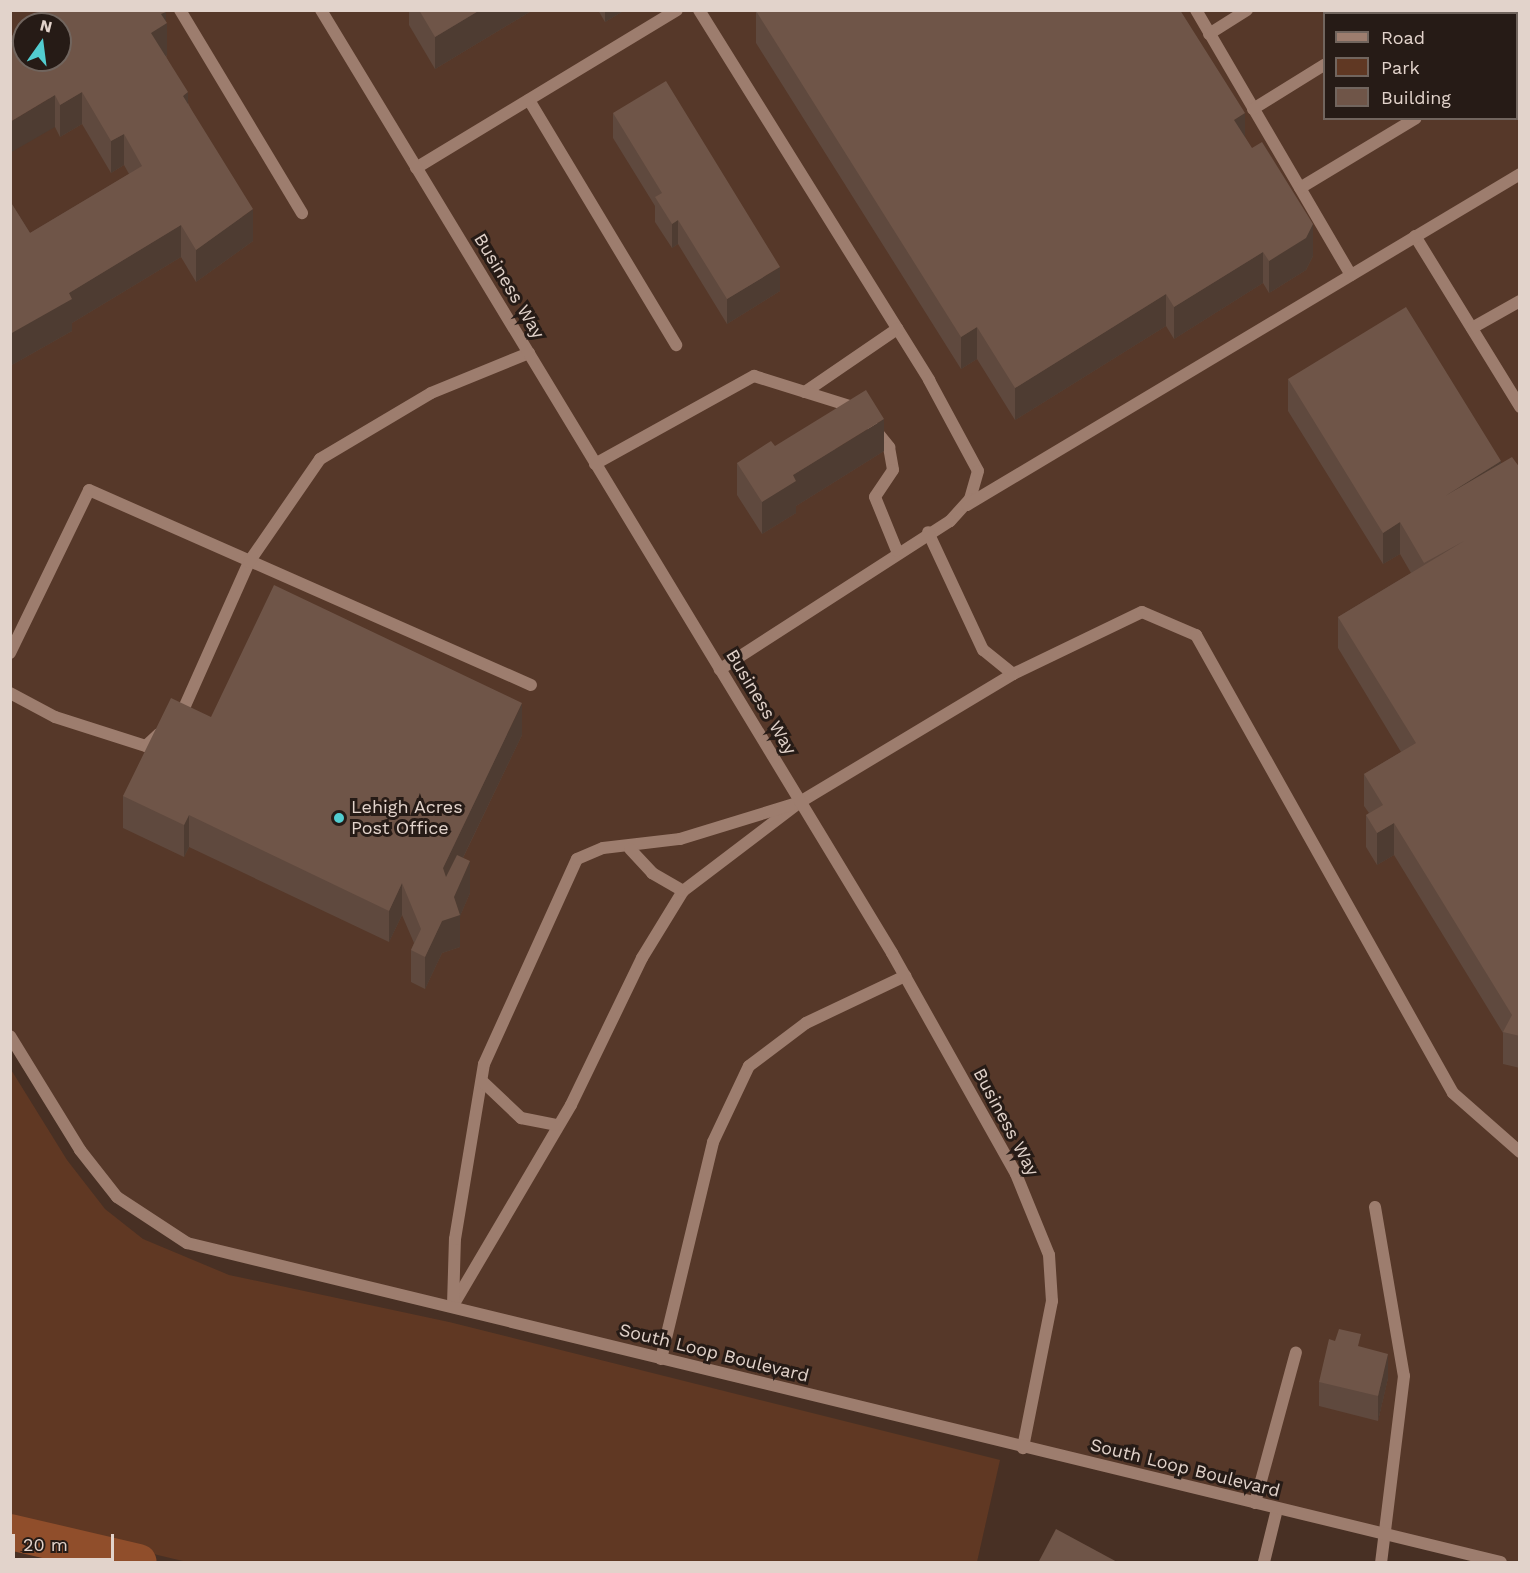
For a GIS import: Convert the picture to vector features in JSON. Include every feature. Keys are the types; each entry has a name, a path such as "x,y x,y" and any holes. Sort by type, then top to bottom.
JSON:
{"street":[{"path":"180,10 302,213"},
{"name":"Business Way","path":"321,10 905,976 1016,1174 1049,1255 1052,1301 1023,1448"},
{"path":"416,168 676,10"},
{"path":"699,10 897,329 978,471 962,508"},
{"path":"1196,10 1351,275"},
{"path":"1209,34 1247,10"},
{"path":"1253,109 1323,66"},
{"path":"529,100 676,345"},
{"path":"1300,188 1413,120"},
{"path":"720,669 962,508 1520,174"},
{"path":"1415,236 1520,407"},
{"path":"1472,328 1520,301"},
{"path":"805,392 897,329"},
{"path":"10,693 55,717 146,746 181,716 249,562 320,459 431,393 529,353"},
{"path":"595,464 754,376 859,409 889,447 893,470 875,497 897,551"},
{"path":"10,653 89,490 531,685"},
{"path":"928,532 982,650 1013,674"},
{"path":"453,1305 557,1125 642,958 683,891 800,802 1013,674 1142,612 1196,635 1453,1093 1520,1152"},
{"path":"453,1305 455,1239 484,1064 566,874 577,859 603,848 630,849 680,839 800,802"},
{"path":"630,849 652,873 683,891"},
{"path":"661,1359 713,1142 749,1066 806,1023 905,976"},
{"name":"South Loop Boulevard","path":"10,1036 80,1150 117,1197 152,1225 235,1258 453,1305 661,1359 1501,1563"},
{"path":"483,1081 521,1118 557,1125"},
{"path":"1375,1208 1404,1376 1387,1535 1381,1563"},
{"path":"1255,1503 1296,1352"},
{"path":"1264,1563 1277,1509"}],"shaded area":[{"path":"11,11 1519,11 1519,1562 1501,1562 235,1259 152,1225 117,1197 11,1036"}],"green space":[{"path":"10,1068 67,1160 105,1209 143,1239 229,1275 449,1322 1000,1460 977,1562 187,1562 11,1520"}],"building":[{"path":"43,10 165,10 166,12 161,14 167,23 151,33 188,92 183,96 253,209 196,250 181,225 69,293 72,299 10,334 10,201 30,233 142,166 124,134 111,141 82,92 60,105 55,95 10,122 10,37 12,36 12,72 72,72 72,12 40,12"},
{"path":"419,10 480,10 435,37"},
{"path":"1180,10 1245,113 1234,120 1252,148 1262,142 1313,224 1306,238 1269,261 1263,252 1174,307 1166,294 1015,388 977,327 961,337 756,11"},
{"path":"666,81 780,267 727,299 678,220 672,224 655,197 662,193 613,113"},
{"path":"1406,307 1501,461 1445,496 1512,457 1520,468 1520,1036 1503,1032 1512,1015 1394,823 1377,833 1366,815 1383,805 1364,774 1416,743 1338,617 1464,541 1424,563 1400,522 1383,533 1288,379"},
{"path":"866,390 884,419 793,475 796,481 762,502 737,463 771,441 775,446"},
{"path":"274,585 522,703 443,868 446,877 457,855 470,861 454,897 460,915 442,921 425,957 411,950 421,929 402,883 389,911 189,815 184,825 123,796 171,698 211,717"},
{"path":"1339,1329 1361,1334 1358,1346 1388,1354 1378,1396 1319,1382 1329,1339 1335,1341"},
{"path":"1056,1529 1119,1563 1038,1563"}],"waterway":[{"path":"10,1532 139,1562"}],"place":[{"name":"Lehigh Acres Post Office","path":"339,818"}]}
